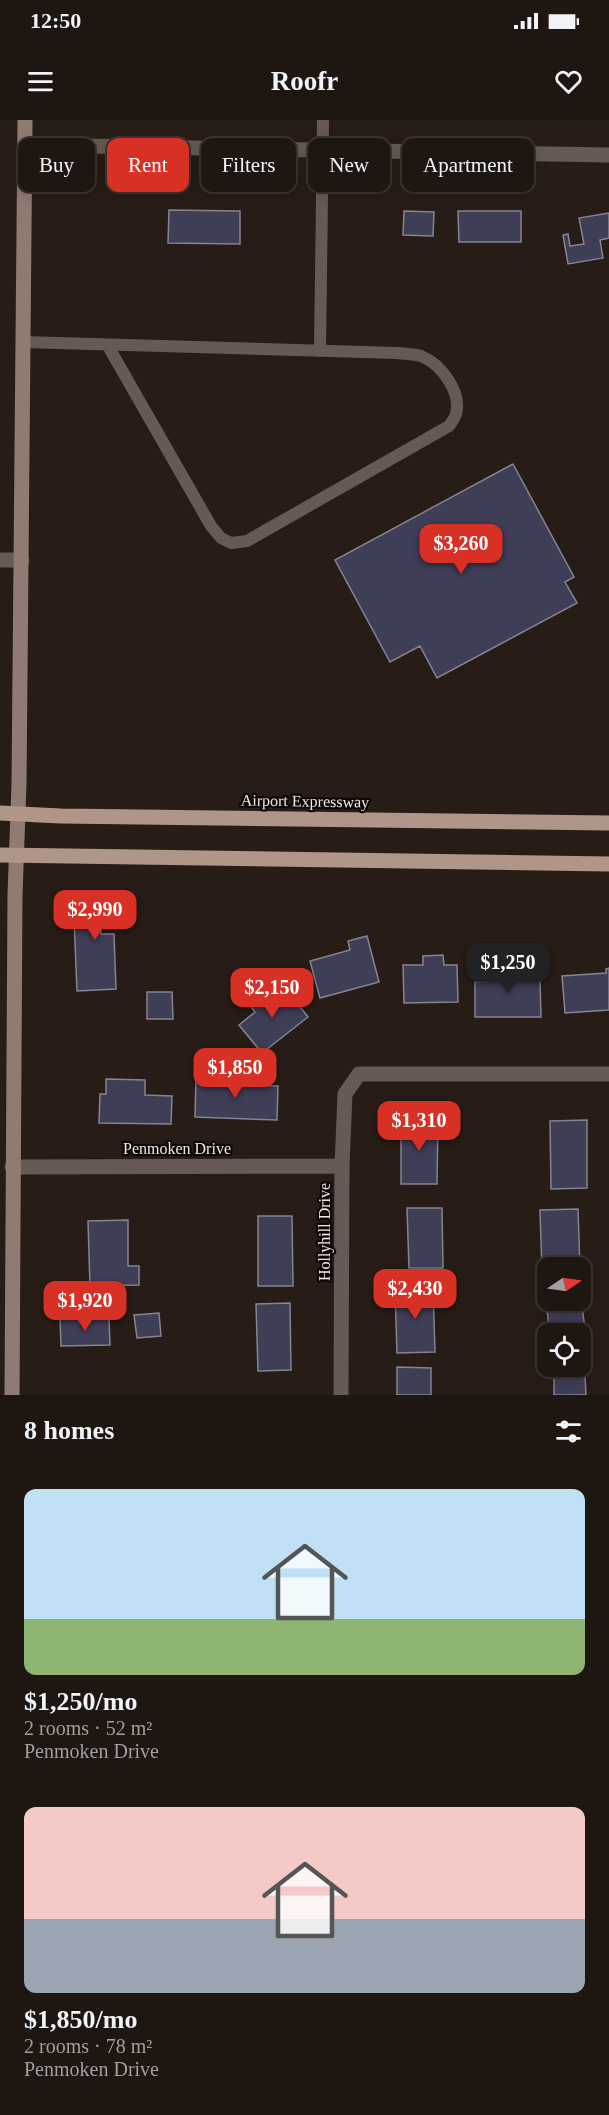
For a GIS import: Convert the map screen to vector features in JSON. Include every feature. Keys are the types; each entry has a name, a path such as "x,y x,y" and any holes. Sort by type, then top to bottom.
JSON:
{"main road":[{"path":"25,120 26,138"},
{"path":"12,1395 8,855 19,813 25,192"},
{"name":"Airport Expressway","path":"0,813 61,816 609,823"},
{"path":"8,855 609,864"}],"street":[{"path":"95,146 308,151"},
{"path":"390,152 609,155"},
{"path":"0,560 22,560"},
{"name":"Hollyhill Drive","path":"341,1395 342,1166 345,1094 359,1074 609,1074"},
{"name":"Penmoken Drive","path":"12,1167 342,1166"}],"lane":[{"path":"323,120 324,138"},
{"path":"320,351 323,192"},
{"path":"23,342 397,353 420,356 436,366 450,382 457,400 456,416 448,426 247,541 231,543 220,538 211,526 108,346"}],"building":[{"path":"169,210 240,211 240,244 168,243"},
{"path":"404,211 434,212 433,236 403,235"},
{"path":"458,211 521,211 521,242 459,242"},
{"path":"609,213 609,238 600,240 603,258 568,264 563,235 568,234 570,246 584,244 579,218"},
{"path":"513,464 574,577 565,582 577,603 437,678 420,646 390,662 335,560"},
{"path":"118,893 119,921 100,922 101,934 114,934 116,989 77,991 73,895"},
{"path":"367,936 379,982 320,998 310,961 350,950 348,941"},
{"path":"443,955 444,965 457,965 458,1002 404,1003 403,965 423,965 423,956"},
{"path":"497,962 524,962 524,980 540,980 541,1017 475,1017 475,982 497,981"},
{"path":"609,968 609,1010 565,1013 562,976 606,973 606,969"},
{"path":"284,987 308,1017 262,1053 239,1025 255,1012 249,1004 265,991 270,998"},
{"path":"147,992 172,992 173,1019 147,1019"},
{"path":"196,1077 250,1079 250,1085 278,1086 277,1120 195,1117"},
{"path":"106,1079 145,1080 145,1095 172,1096 171,1124 99,1123 100,1094 106,1094"},
{"path":"401,1119 438,1120 437,1184 401,1184"},
{"path":"587,1120 587,1188 551,1189 550,1121"},
{"path":"407,1208 442,1208 443,1268 409,1268"},
{"path":"578,1209 580,1257 542,1257 540,1210"},
{"path":"258,1216 292,1216 293,1286 258,1286"},
{"path":"128,1220 128,1266 139,1266 139,1285 90,1286 88,1221"},
{"path":"433,1288 435,1352 397,1353 395,1289"},
{"path":"290,1303 291,1370 258,1371 256,1304"},
{"path":"547,1311 583,1311 584,1323 549,1323"},
{"path":"159,1313 161,1336 137,1338 134,1315"},
{"path":"109,1318 110,1345 61,1346 60,1319"},
{"path":"397,1367 431,1368 431,1395 397,1395"},
{"path":"554,1377 585,1377 586,1395 554,1395"}]}
